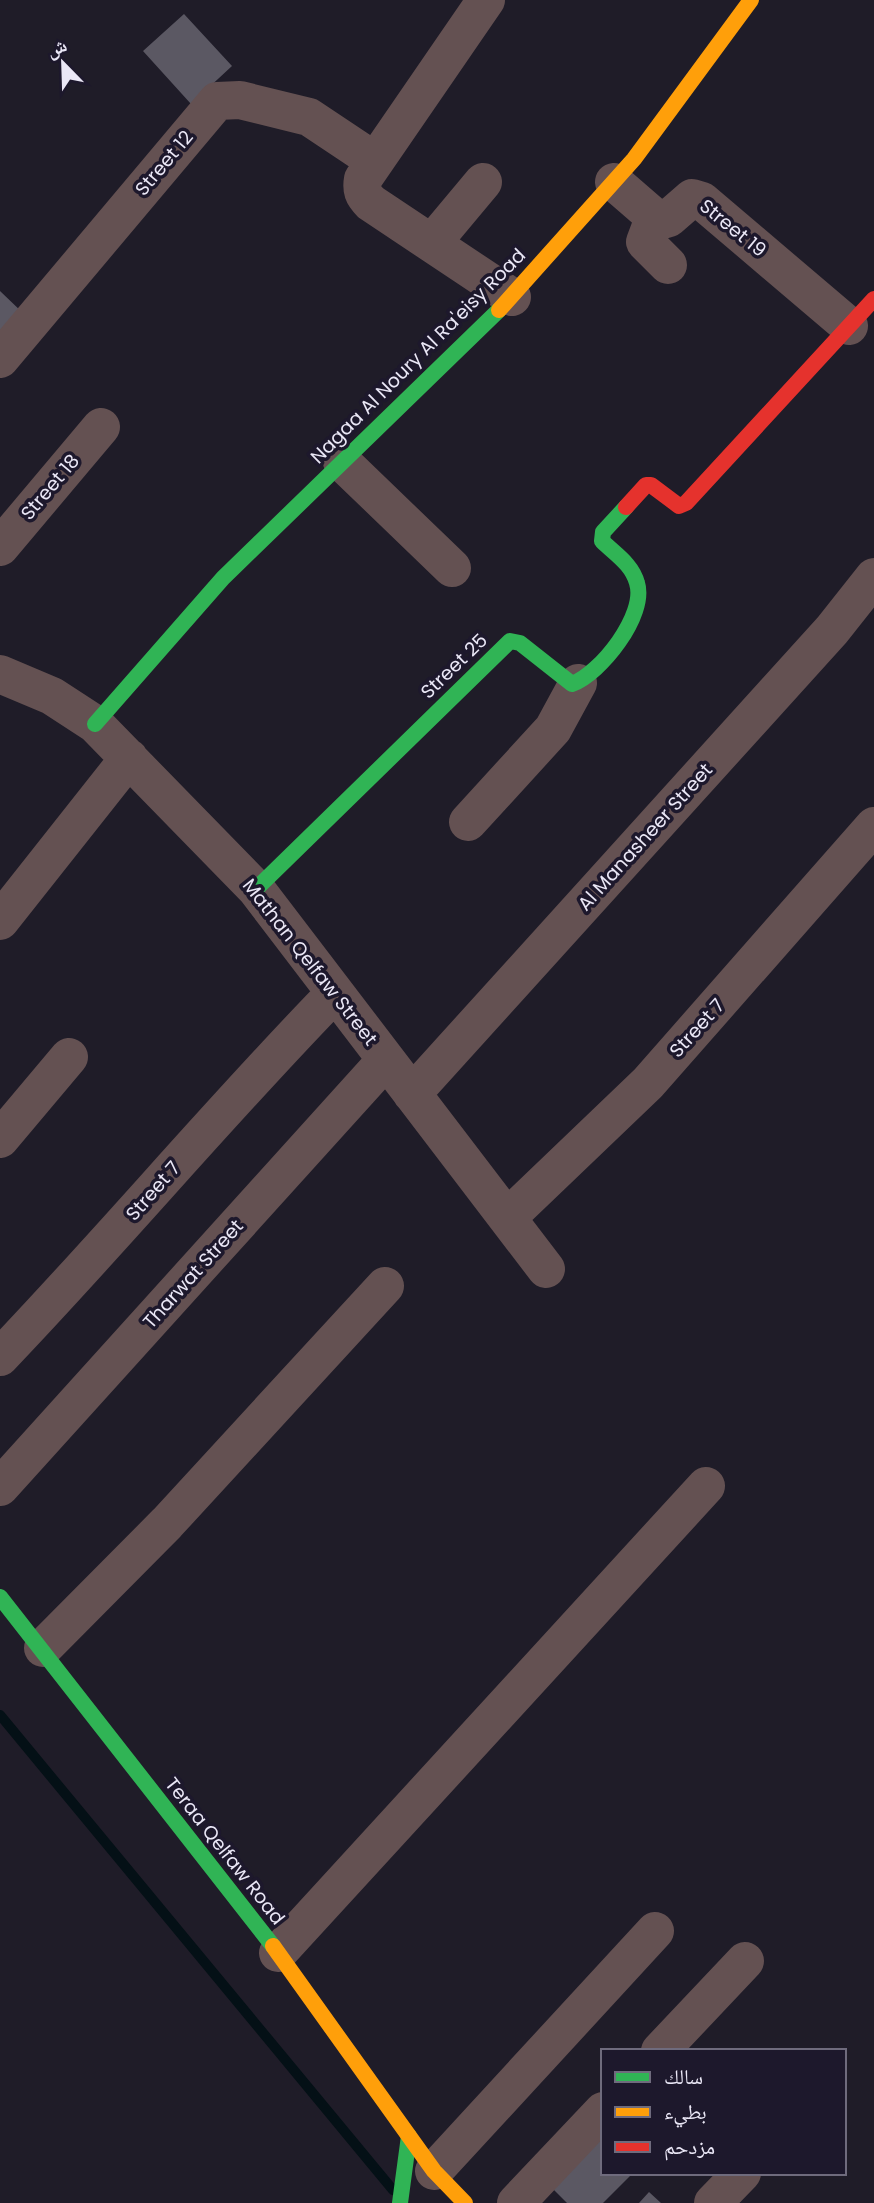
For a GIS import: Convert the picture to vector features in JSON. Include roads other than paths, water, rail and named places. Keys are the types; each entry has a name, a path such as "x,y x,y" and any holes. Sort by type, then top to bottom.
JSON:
{"street":[{"path":"486,0 363,179 364,197 512,296"},
{"name":"Nagaa Al Noury Al Ra'eisy Road","path":"95,724 223,578 512,296 614,182 751,0"},
{"name":"Street 12","path":"0,359 217,101 240,100 309,117 376,161"},
{"path":"432,243 483,182"},
{"path":"614,182 654,218 645,242 668,265"},
{"name":"Street 19","path":"654,218 664,221 692,198 698,198 862,313"},
{"path":"468,822 553,729 578,684 631,624 639,606 638,586 629,567 602,541 603,532 646,485 651,485 679,506 686,503 862,313"},
{"name":"Street 18","path":"0,547 101,427"},
{"path":"342,462 452,568"},
{"name":"Al Manasheer Street","path":"412,1094 832,630 874,577"},
{"name":"Street 25","path":"256,889 510,641 520,643 566,681 578,684"},
{"name":"Mathan Qelfaw Street","path":"0,674 52,696 95,724 256,889 546,1269"},
{"path":"0,921 129,758"},
{"name":"Street 7","path":"507,1217 648,1083 874,826"},
{"name":"Street 7","path":"0,1357 86,1268 262,1068 334,994"},
{"path":"0,1139 69,1057"},
{"name":"Tharwat Street","path":"0,1487 386,1060"},
{"path":"43,1648 167,1523 385,1286"},
{"path":"278,1953 706,1486"},
{"name":"Teraa Qelfaw Road","path":"0,1597 43,1648 278,1953 434,2171 465,2203"},
{"path":"434,2171 655,1931"},
{"path":"662,2049 745,1961"},
{"path":"516,2203 601,2113"},
{"path":"400,2203 409,2137"},
{"path":"713,2203 740,2175"}],"waterway":[{"path":"0,1715 393,2190"}]}
